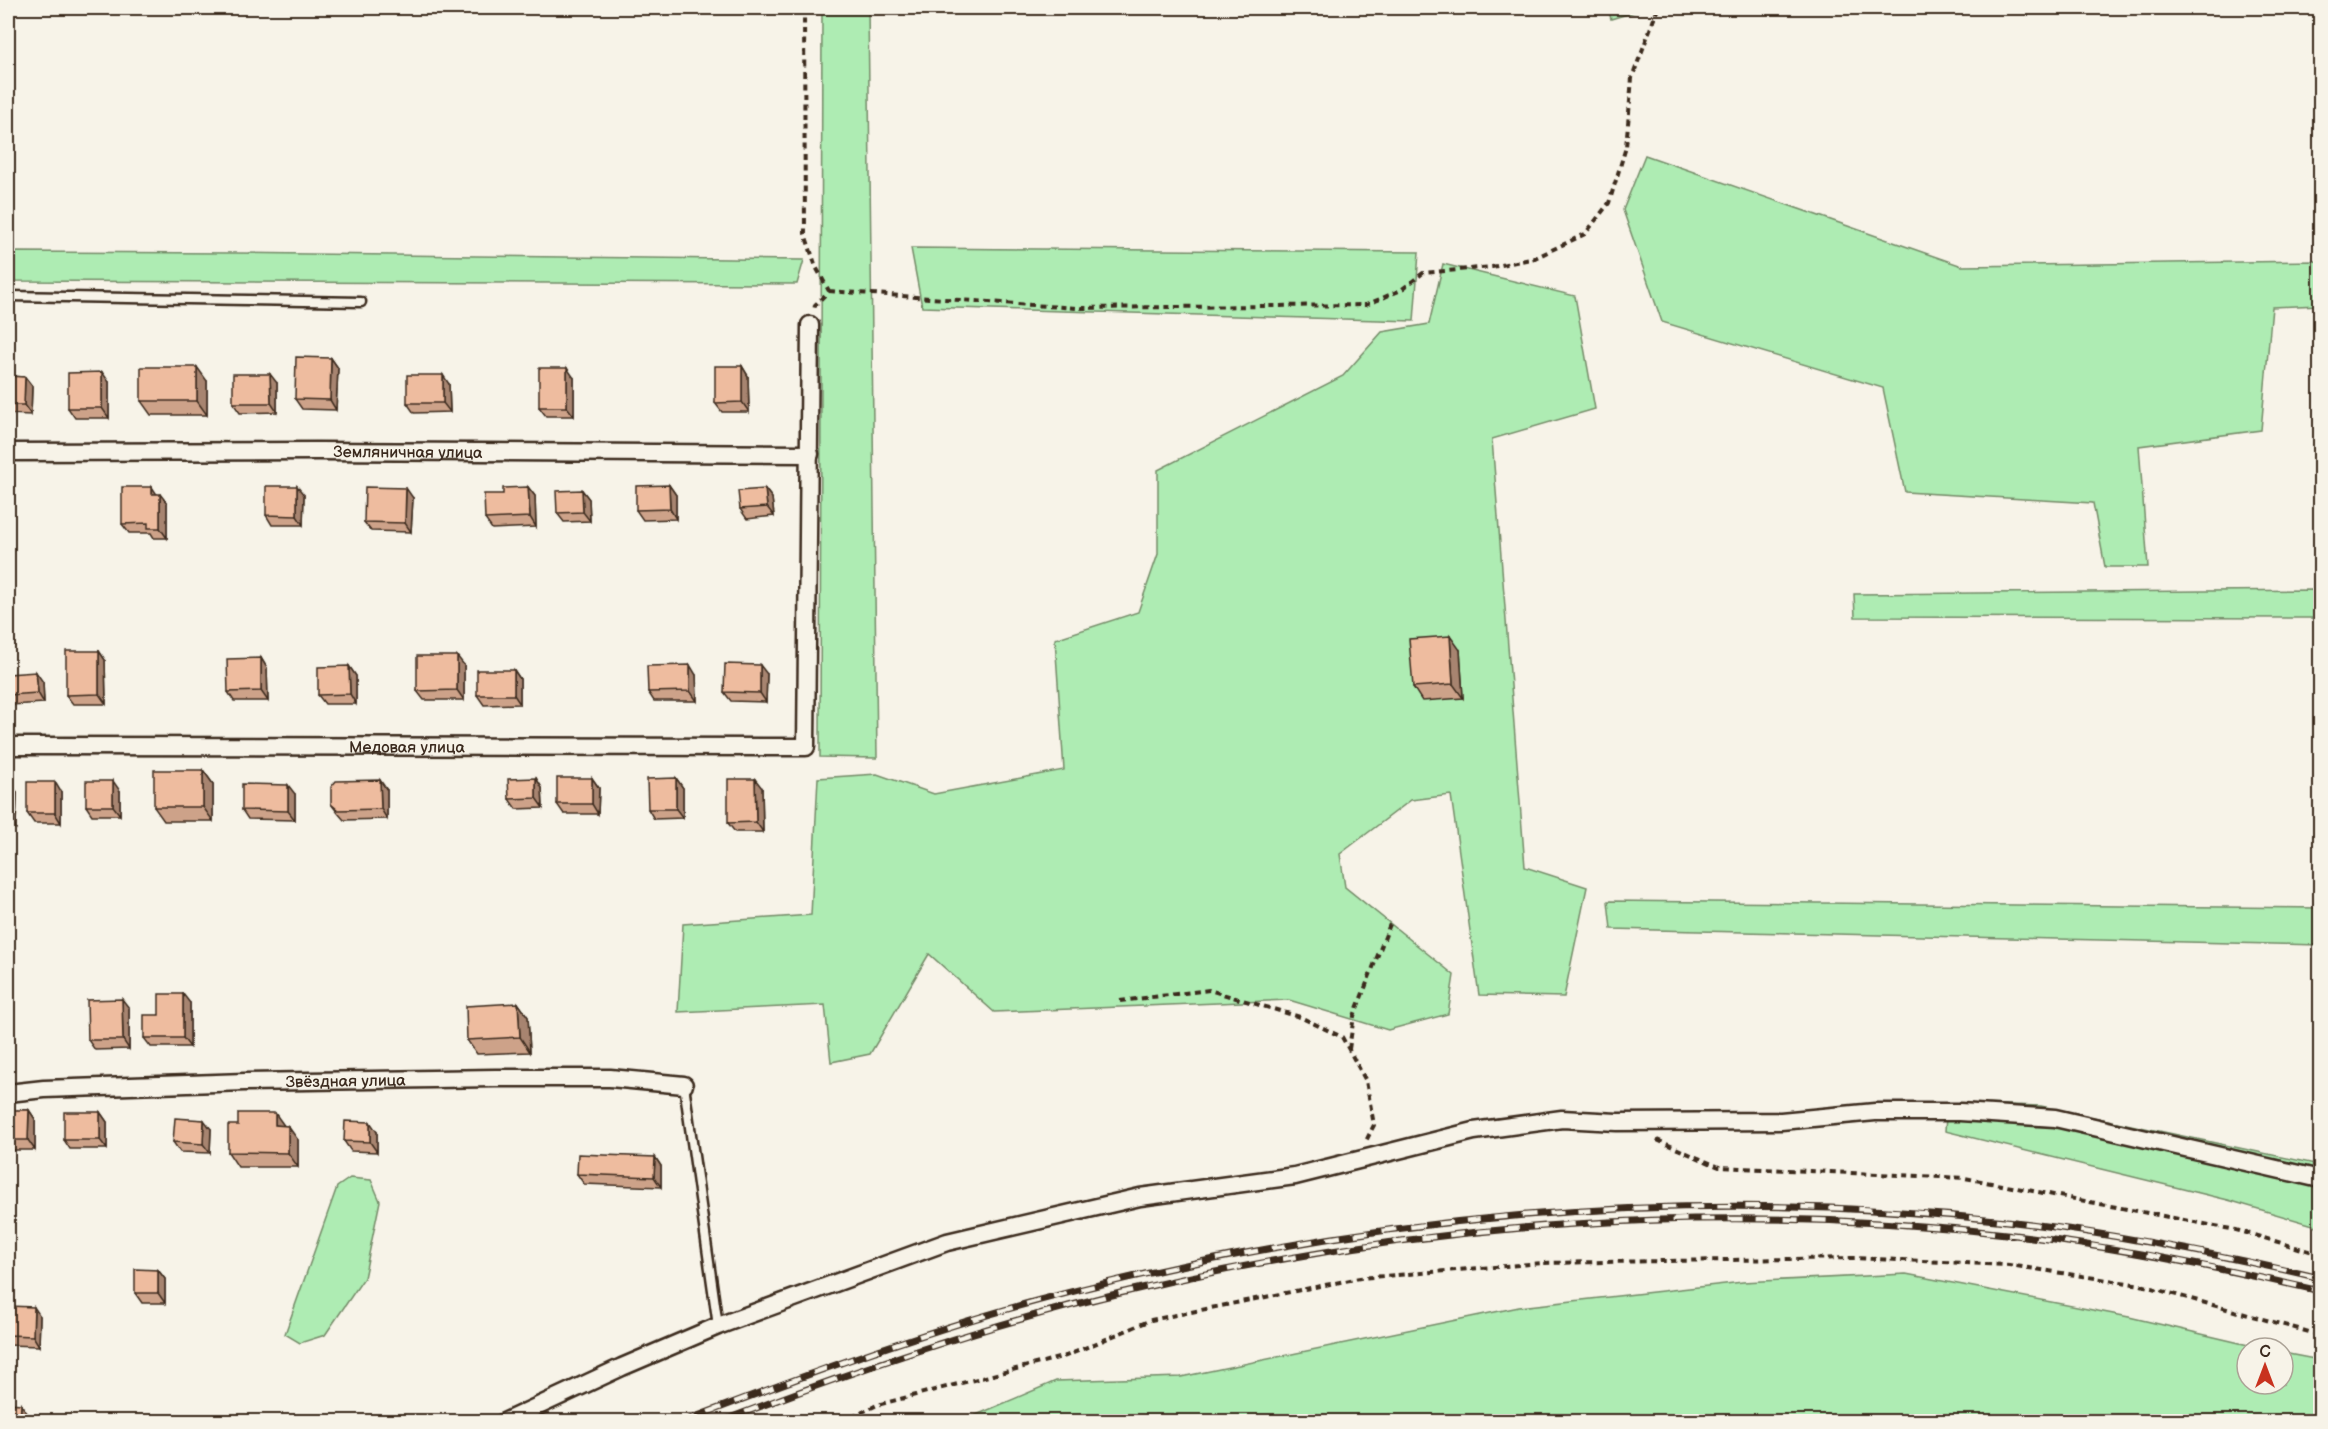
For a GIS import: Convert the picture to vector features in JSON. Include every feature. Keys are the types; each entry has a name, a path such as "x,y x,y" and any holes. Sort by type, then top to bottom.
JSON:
{"street":[{"path":"810,325 810,454"},
{"name":"Земляничная улица","path":"8,452 810,454"},
{"name":"Медовая улица","path":"8,746 806,747 810,454"},
{"name":"Звёздная улица","path":"8,1093 44,1089 245,1082 483,1078 610,1078 684,1085"},
{"path":"504,1422 622,1366 718,1326 947,1242 1140,1197 1295,1176 1474,1131 1562,1119 1617,1122 1781,1121 1875,1112 1960,1112 2055,1118 2320,1179"}],"lane":[{"path":"8,296 361,302"},
{"path":"684,1085 718,1326"}],"path":[{"path":"804,8 805,234 816,267 829,291"},
{"path":"810,325 815,305 829,291 1077,308 1366,305 1401,290 1423,273 1492,267 1535,258 1585,234 1610,203 1626,147 1632,78 1658,8"},
{"path":"1349,1050 1354,1016 1390,924"},
{"path":"1120,1001 1209,990 1300,1017 1342,1037 1366,1082 1374,1125 1356,1160"},
{"path":"1647,1135 1719,1167 1965,1178 2236,1230 2320,1254"},
{"path":"843,1421 877,1406 1066,1356 1151,1320 1360,1278 1542,1263 1854,1258 2009,1265 2141,1285 2320,1335"},
{"path":"843,1421 851,1422"}],"green space":[{"path":"822,8 868,8 877,758 820,757"},
{"path":"1608,8 1647,8 1611,19"},
{"path":"1645,155 1962,266 2320,261 2320,305 2272,307 2261,430 2139,446 2148,567 2105,567 2093,503 1905,492 1883,388 1662,322 1623,210"},
{"path":"911,248 1419,252 1414,321 922,307"},
{"path":"8,252 804,260 797,284 8,281"},
{"path":"1443,264 1575,296 1595,409 1492,439 1525,867 1587,887 1564,997 1479,995 1451,795 1411,800 1340,854 1345,887 1454,975 1448,1014 1388,1030 1289,1000 994,1012 929,954 870,1054 831,1062 825,1005 678,1012 683,924 811,915 818,778 877,774 934,794 1064,770 1055,639 1138,612 1158,554 1158,470 1343,376 1382,332 1429,324"},
{"path":"2320,590 2320,618 1855,617 1854,594"},
{"path":"1608,901 2320,908 2320,945 1611,929"},
{"path":"1947,1103 2041,1106 2320,1165 2320,1227 2228,1200 1945,1131"},
{"path":"350,1178 371,1180 380,1201 364,1278 325,1335 300,1343 285,1334 337,1187"},
{"path":"1906,1274 2129,1317 2235,1342 2235,1396 2295,1396 2295,1355 2320,1360 2320,1421 962,1421 1056,1381 1181,1377 1519,1307 1743,1282"}],"building":[{"path":"296,357 331,358 330,400 295,399"},
{"path":"715,366 742,366 742,402 715,403"},
{"path":"141,367 197,367 197,401 141,401"},
{"path":"539,368 567,368 567,407 539,407"},
{"path":"102,372 102,408 68,408 68,373"},
{"path":"233,374 270,374 271,403 233,403"},
{"path":"407,375 443,375 443,403 407,403"},
{"path":"8,376 25,377 24,405 8,405"},
{"path":"669,485 670,509 636,510 636,486"},
{"path":"266,486 297,486 297,516 266,515"},
{"path":"122,487 152,487 152,494 160,494 160,528 148,528 148,523 122,524"},
{"path":"365,487 406,488 405,523 364,522"},
{"path":"528,487 530,517 485,519 484,494 503,494 503,488"},
{"path":"765,489 767,507 740,509 738,491"},
{"path":"582,490 583,512 557,513 556,491"},
{"path":"1450,636 1453,684 1413,687 1409,639"},
{"path":"66,651 99,651 99,694 66,695"},
{"path":"417,656 457,656 457,690 417,691"},
{"path":"261,658 261,691 228,692 227,659"},
{"path":"725,664 760,665 760,693 724,692"},
{"path":"690,665 690,691 648,692 647,666"},
{"path":"349,666 350,694 318,695 318,667"},
{"path":"477,670 514,670 514,695 477,695"},
{"path":"36,672 38,693 8,695 8,674"},
{"path":"154,770 203,770 203,807 154,807"},
{"path":"536,778 536,798 509,799 508,779"},
{"path":"557,778 592,778 592,804 557,804"},
{"path":"676,778 676,809 648,809 647,779"},
{"path":"728,779 755,779 756,822 728,823"},
{"path":"380,780 381,809 338,810 331,804 331,787 336,781"},
{"path":"86,781 113,781 113,806 86,806"},
{"path":"27,782 55,782 55,813 27,813"},
{"path":"8,783 10,783 10,819 8,819"},
{"path":"242,784 288,785 288,811 242,810"},
{"path":"159,994 183,994 183,1038 144,1038 144,1015 159,1015"},
{"path":"122,999 123,1040 88,1040 87,1000"},
{"path":"518,1003 520,1037 467,1040 466,1006"},
{"path":"8,1110 29,1110 28,1140 8,1140"},
{"path":"64,1112 100,1112 100,1140 64,1140"},
{"path":"238,1113 275,1113 275,1125 288,1126 288,1153 228,1152 228,1125 238,1125"},
{"path":"175,1118 204,1120 203,1144 173,1142"},
{"path":"345,1121 370,1122 370,1142 344,1141"},
{"path":"578,1154 655,1157 654,1177 577,1174"},
{"path":"135,1269 158,1270 158,1293 135,1293"},
{"path":"8,1306 34,1307 33,1336 8,1335"},
{"path":"8,1403 21,1404 20,1422 8,1422"}],"railway":[{"path":"682,1422 904,1341 1040,1300 1158,1271 1278,1247 1398,1229 1520,1216 1641,1208 1763,1206 1885,1211 2006,1221 2125,1238 2320,1278"},
{"path":"719,1422 924,1349 1028,1317 1133,1290 1240,1267 1348,1248 1458,1234 1567,1224 1787,1219 1897,1224 2006,1234 2125,1251 2320,1291"}]}
